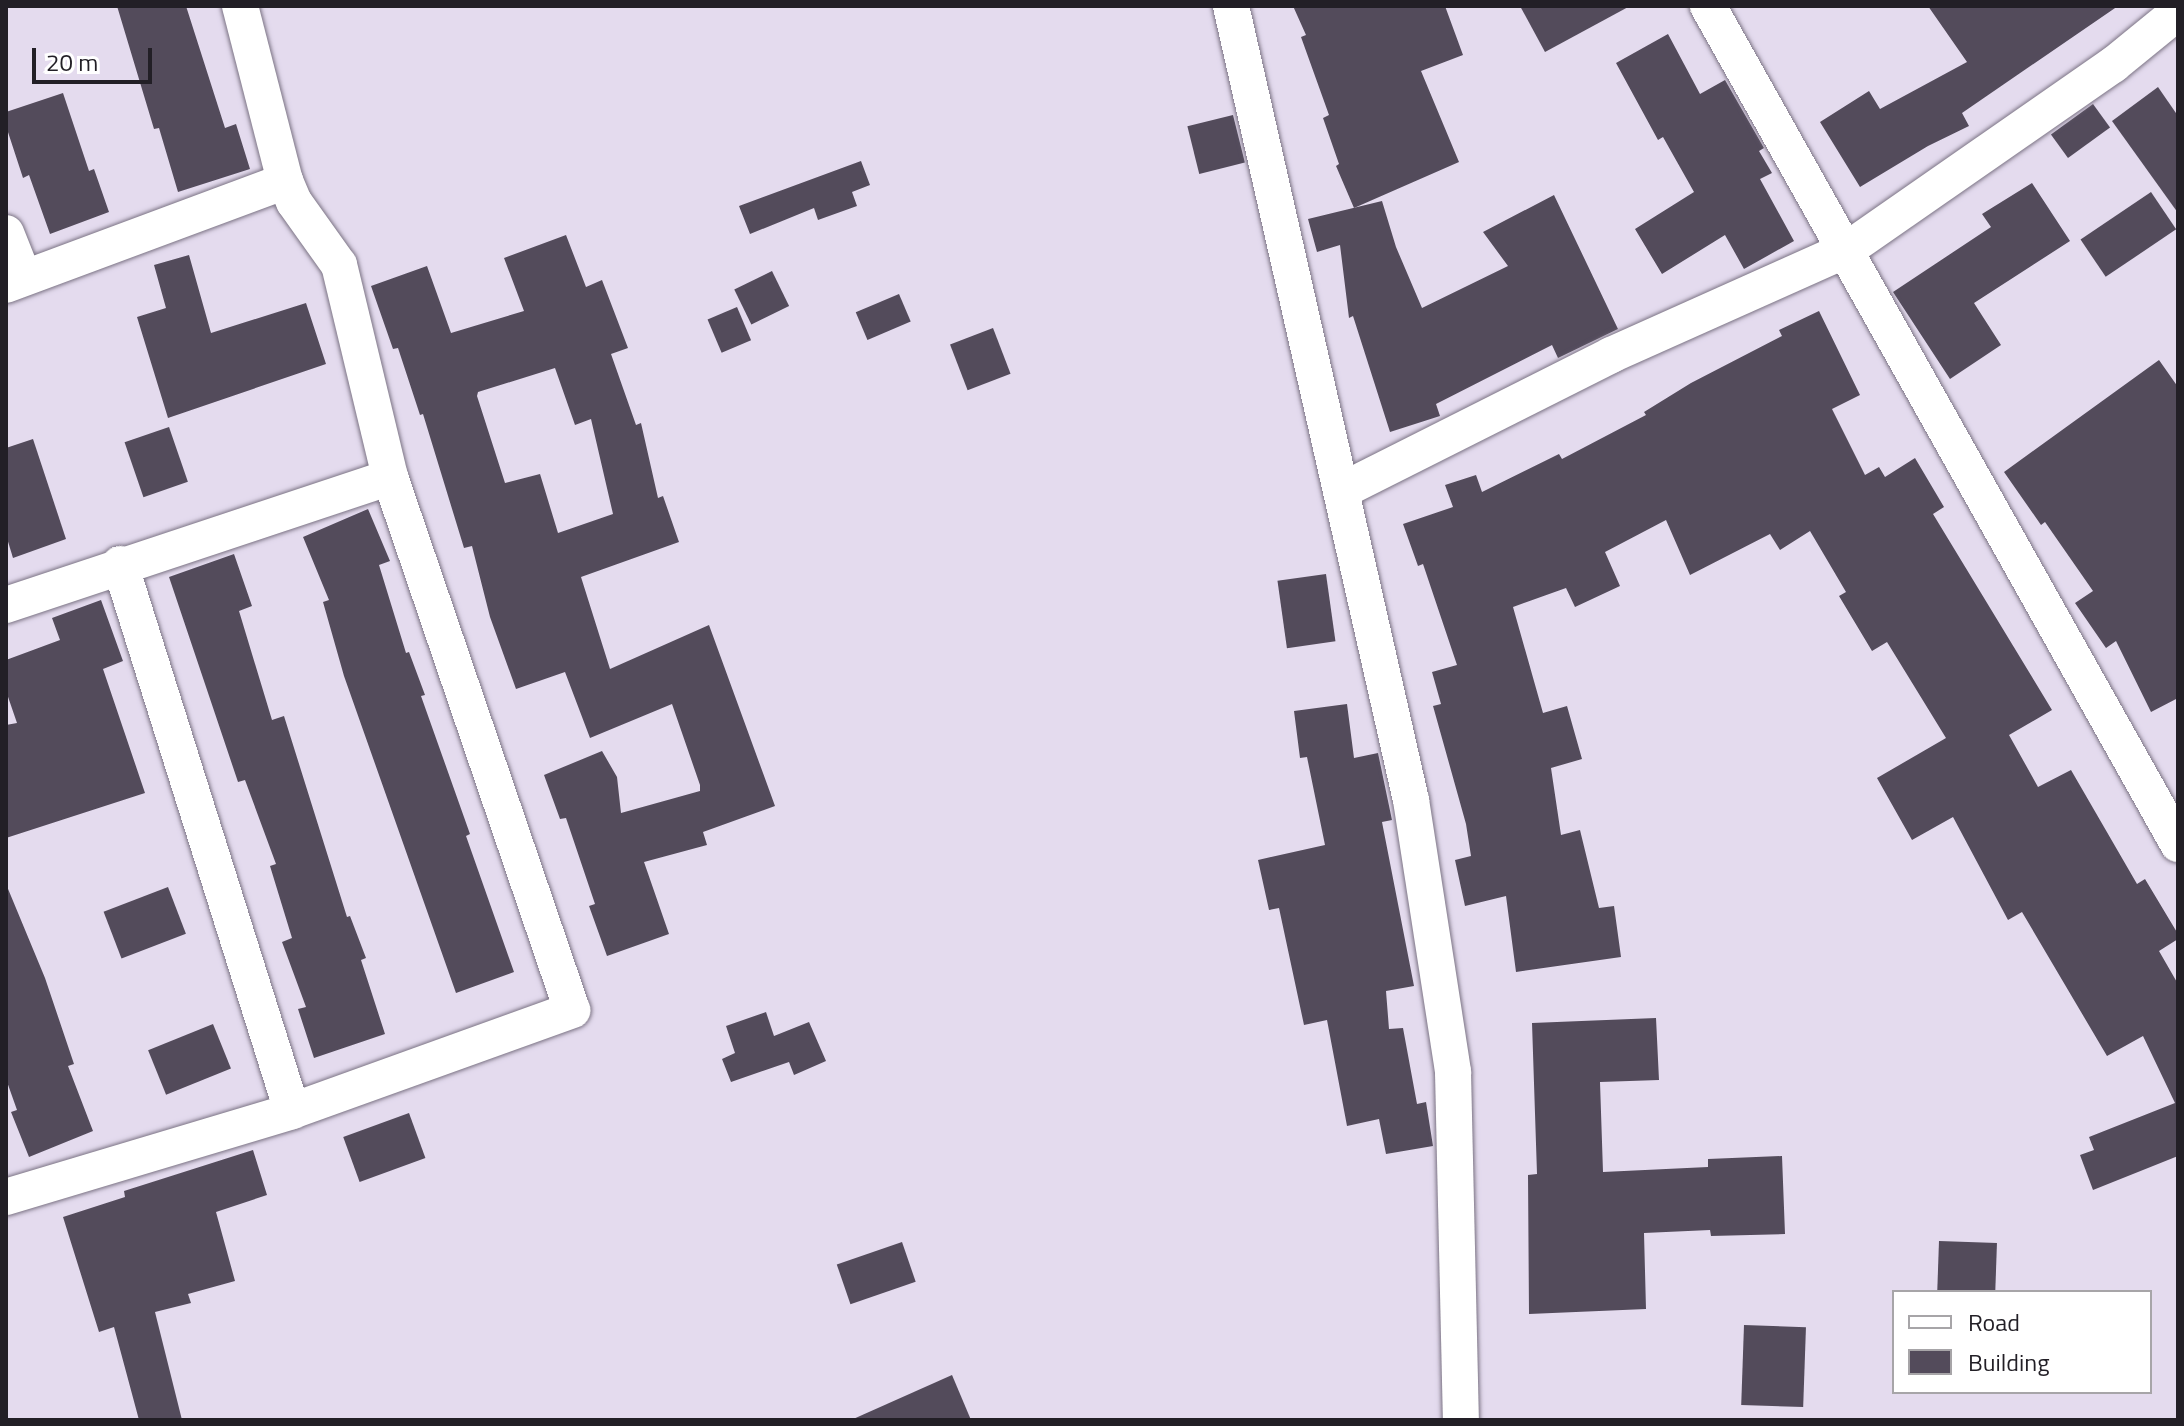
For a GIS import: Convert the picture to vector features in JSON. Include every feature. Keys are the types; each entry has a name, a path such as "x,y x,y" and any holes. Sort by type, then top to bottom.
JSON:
{"street":[{"path":"6,1197 292,1111 572,1010 390,477 339,265 294,202 285,181 240,6"},
{"path":"1231,6 1411,800 1453,1072 1461,1420"},
{"path":"1708,6 1848,249 2178,844"},
{"path":"1343,490 1611,355 1848,249 2113,65 2178,12"},
{"path":"6,233 15,282 285,181"},
{"path":"6,605 120,564 390,477"},
{"path":"120,564 292,1111"}],"building":[{"path":"117,6 186,6 225,128 236,124 250,169 178,192 159,128 154,129"},
{"path":"1293,6 1445,6 1463,55 1421,71 1459,162 1354,208 1336,166 1339,164 1323,118 1329,115 1301,37 1306,35"},
{"path":"1520,6 1630,6 1545,52"},
{"path":"1928,6 2118,6 1962,113 1969,126 1928,146 1860,187 1820,122 1869,91 1880,109 1967,62"},
{"path":"1668,34 1700,94 1725,80 1764,148 1759,151 1772,173 1760,179 1794,241 1744,269 1725,235 1662,274 1635,229 1694,192 1663,137 1658,140 1616,63"},
{"path":"2158,87 2178,116 2178,213 2112,121"},
{"path":"63,93 89,171 94,169 109,212 50,234 29,175 23,178 6,126 6,112"},
{"path":"2093,104 2110,127 2068,158 2051,135"},
{"path":"1233,115 1245,163 1199,174 1187,126"},
{"path":"861,161 870,185 852,192 857,206 818,220 814,208 750,234 739,206"},
{"path":"2032,183 2070,241 1974,303 2001,345 1950,379 1893,292 1991,227 1982,214"},
{"path":"2151,192 2176,229 2106,277 2081,240"},
{"path":"1554,195 1618,329 1558,358 1552,345 1436,404 1440,416 1390,432 1353,316 1349,318 1340,245 1317,252 1308,219 1382,201 1396,247 1422,308 1508,266 1483,232"},
{"path":"566,235 586,287 602,280 628,348 611,354 636,425 641,423 658,498 663,496 679,542 581,577 610,669 709,625 775,806 703,832 707,845 644,862 669,934 607,956 589,906 595,904 566,818 560,819 544,775 602,751 617,777 621,813 700,791 672,704 590,738 565,672 516,689 490,617 472,546 464,548 423,414 420,415 398,348 393,349 371,286 427,266 451,333 524,311 504,258","holes":["555,368 575,425 591,419 613,514 558,533 540,474 505,483 478,392"]},
{"path":"189,255 211,333 306,303 326,364 168,418 137,317 166,308 154,265"},
{"path":"772,271 789,306 751,324 734,289"},
{"path":"899,294 911,322 867,340 856,312"},
{"path":"737,307 751,340 722,353 708,320"},
{"path":"1819,311 1860,395 1832,409 1865,475 1879,467 1885,477 1915,458 1944,507 1933,514 2052,710 2009,735 2038,787 2071,770 2137,884 2145,879 2178,934 2178,939 2159,951 2178,984 2178,1156 2093,1190 2080,1155 2094,1150 2089,1137 2175,1103 2143,1036 2107,1056 2022,912 2008,920 1953,817 1912,840 1877,778 1946,738 1887,642 1872,651 1839,596 1846,592 1810,531 1780,550 1770,534 1690,575 1666,520 1605,552 1620,586 1575,607 1566,588 1513,607 1543,713 1567,706 1582,759 1551,768 1561,835 1580,830 1599,908 1614,906 1621,957 1516,972 1506,896 1465,906 1455,860 1471,856 1466,824 1433,706 1441,704 1432,672 1457,665 1423,564 1418,566 1403,524 1453,507 1445,485 1476,475 1482,492 1559,454 1562,459 1646,415 1644,412 1691,383 1782,336 1779,330"},
{"path":"993,328 1011,374 968,390 950,344"},
{"path":"2159,360 2178,387 2178,698 2151,712 2116,641 2106,648 2075,603 2093,591 2045,522 2041,525 2004,472"},
{"path":"169,427 188,482 143,497 125,442"},
{"path":"33,439 66,539 13,558 6,535 6,448"},
{"path":"368,509 390,561 379,565 406,653 409,652 425,695 421,696 514,972 456,993 344,676 323,602 329,600 303,537"},
{"path":"234,554 252,606 239,611 272,720 284,716 347,917 350,916 366,958 361,960 385,1034 314,1058 298,1009 306,1007 282,942 292,938 270,866 276,864 245,780 238,782 169,577"},
{"path":"1326,574 1335,641 1287,648 1277,581"},
{"path":"101,600 123,661 103,669 145,793 6,838 6,725 17,723 6,691 6,660 60,640 52,618"},
{"path":"1347,704 1354,758 1378,753 1392,820 1382,822 1414,986 1386,991 1389,1029 1403,1028 1417,1104 1426,1102 1433,1146 1386,1154 1379,1119 1347,1126 1327,1020 1304,1025 1279,908 1269,910 1258,860 1325,845 1307,757 1300,758 1294,711"},
{"path":"6,884 45,978 74,1064 68,1066 93,1131 29,1157 11,1112 17,1110 6,1079"},
{"path":"168,887 186,934 122,958 104,912"},
{"path":"766,1012 774,1036 809,1022 826,1061 794,1075 789,1062 731,1082 722,1059 735,1053 726,1026"},
{"path":"1656,1018 1659,1080 1600,1082 1603,1172 1708,1167 1708,1159 1782,1156 1785,1234 1711,1236 1710,1230 1644,1233 1646,1309 1529,1314 1528,1175 1537,1174 1532,1023"},
{"path":"213,1024 231,1069 166,1095 148,1050"},
{"path":"409,1113 425,1158 360,1182 343,1137"},
{"path":"253,1150 267,1195 216,1212 235,1281 188,1294 191,1303 155,1312 182,1420 139,1420 114,1327 99,1332 63,1217 125,1197 124,1191"},
{"path":"1939,1241 1997,1243 1995,1290 1937,1290"},
{"path":"902,1242 916,1282 850,1304 837,1264"},
{"path":"1744,1325 1806,1327 1803,1407 1741,1405"},
{"path":"952,1375 971,1420 851,1420"}]}
